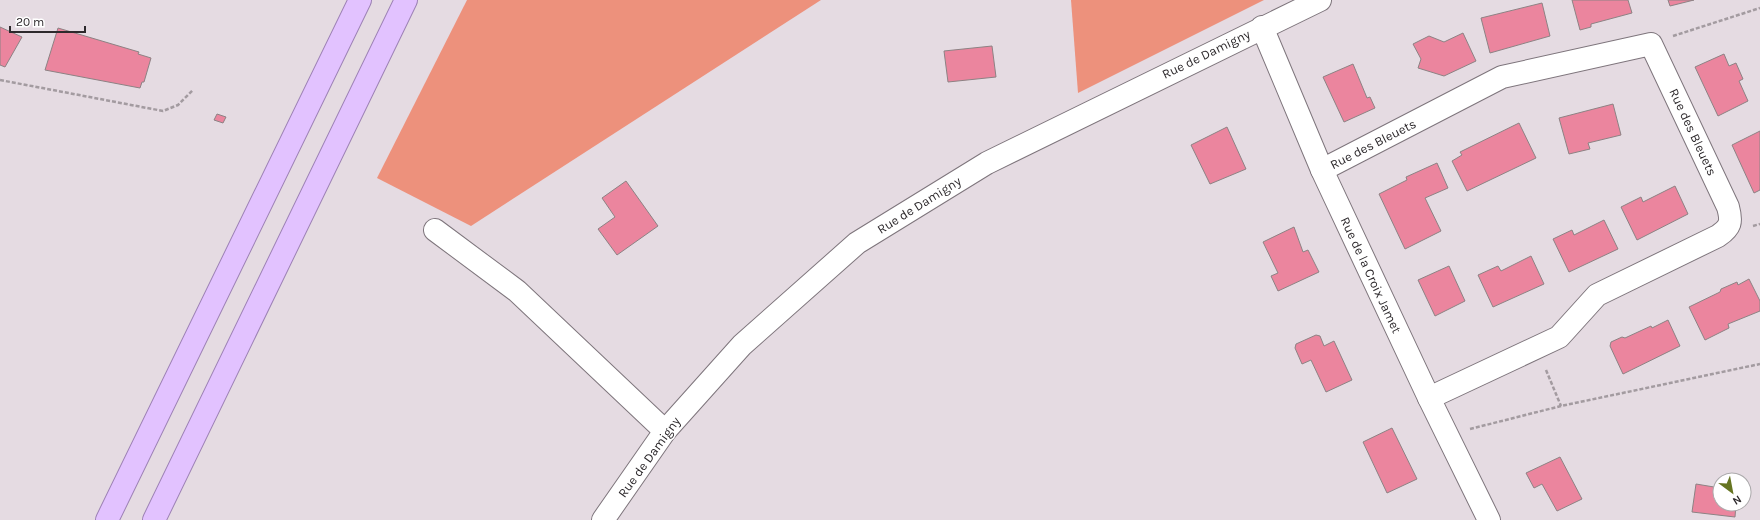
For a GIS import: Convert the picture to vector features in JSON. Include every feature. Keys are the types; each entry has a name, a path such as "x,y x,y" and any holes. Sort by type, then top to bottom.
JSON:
{"highway":[{"path":"107,520 360,0"},
{"path":"154,520 406,0"}],"street":[{"name":"Rue de Damigny","path":"603,520 665,431 742,345 857,243 987,163 1262,27 1320,0"},
{"name":"Rue de la Croix Jamet","path":"1262,27 1322,170 1446,434 1489,520"},
{"name":"Rue des Bleuets","path":"1322,170 1502,77 1651,44 1728,207 1731,223 1728,229 1718,236 1597,295 1559,337 1429,398"},
{"path":"435,230 517,291 665,431"}],"path":[{"path":"1651,44 1760,8"},
{"path":"0,80 163,111 178,105 194,90"},
{"path":"1536,347 1561,406"},
{"path":"1446,434 1561,406 1760,364"}],"shaded area":[{"path":"467,0 821,0 471,226 377,178"},
{"path":"1071,0 1264,0 1078,93"}],"building":[{"path":"1572,0 1628,0 1632,13 1591,24 1591,27 1580,30"},
{"path":"1668,0 1694,0 1670,6"},
{"path":"1542,3 1550,36 1490,53 1481,18"},
{"path":"0,27 22,37 5,67 0,65"},
{"path":"58,28 139,52 138,54 151,58 144,82 142,82 140,88 45,70"},
{"path":"1463,33 1476,61 1444,76 1418,68 1421,59 1413,44 1429,36 1444,42"},
{"path":"992,46 996,77 948,82 944,51"},
{"path":"1724,54 1729,66 1736,63 1743,79 1739,81 1748,101 1718,116 1695,67"},
{"path":"1353,64 1367,98 1370,97 1375,108 1344,122 1323,77"},
{"path":"1613,104 1621,135 1588,143 1590,149 1569,154 1559,118"},
{"path":"217,114 226,117 223,123 214,120"},
{"path":"1519,123 1536,158 1467,191 1452,161 1462,155 1460,152"},
{"path":"1227,127 1246,169 1210,184 1191,145"},
{"path":"1760,131 1760,190 1754,193 1732,145"},
{"path":"1437,163 1448,188 1425,198 1441,231 1405,249 1379,194 1407,180 1406,177"},
{"path":"626,181 658,226 617,255 598,229 615,217 602,198"},
{"path":"1675,186 1688,214 1637,240 1621,207 1641,197 1643,202"},
{"path":"1604,220 1618,249 1569,272 1553,239 1572,230 1574,235"},
{"path":"1294,227 1303,252 1308,250 1319,272 1278,291 1271,276 1278,273 1263,242"},
{"path":"1531,256 1544,284 1493,307 1478,275 1498,266 1501,271"},
{"path":"1449,266 1465,301 1435,316 1418,280"},
{"path":"1749,279 1760,301 1760,311 1728,324 1729,328 1705,340 1689,307 1720,292 1721,289 1737,282 1738,285"},
{"path":"1668,320 1680,346 1623,374 1610,346 1611,342 1622,337 1625,338 1651,326 1652,328"},
{"path":"1316,335 1320,336 1324,346 1334,341 1352,380 1326,392 1311,360 1302,364 1295,348 1296,344"},
{"path":"1392,428 1417,479 1387,493 1363,442"},
{"path":"1560,457 1582,499 1557,511 1542,484 1534,488 1526,473"},
{"path":"1696,484 1712,487 1712,512 1735,512 1735,517 1692,512"}]}
